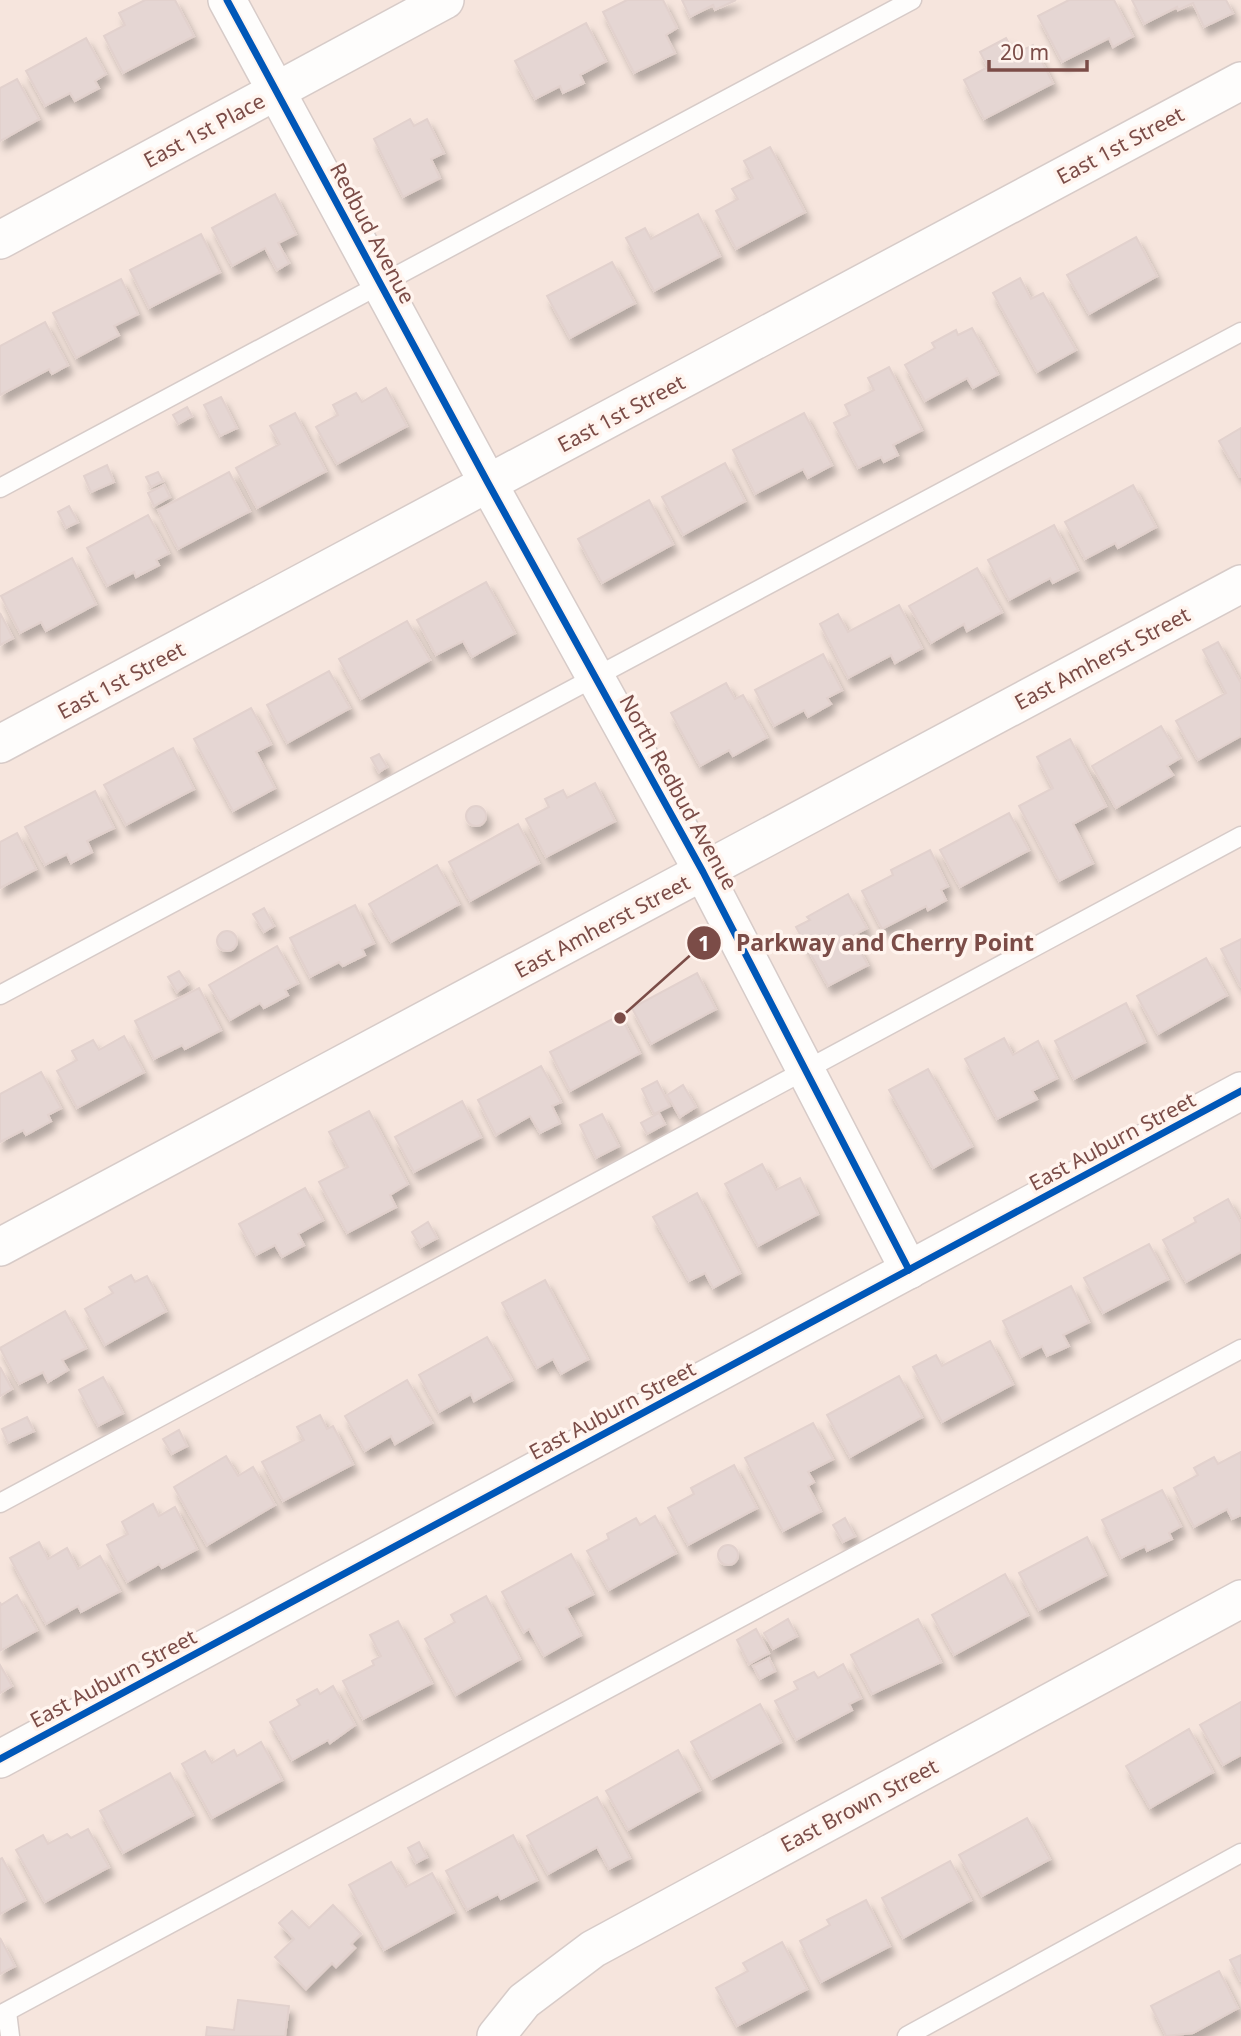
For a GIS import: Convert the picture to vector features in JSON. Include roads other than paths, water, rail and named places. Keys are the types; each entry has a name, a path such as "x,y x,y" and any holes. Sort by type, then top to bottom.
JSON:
{"street":[{"name":"Redbud Avenue","path":"227,0 488,484"},
{"name":"East 1st Place","path":"0,240 445,0"},
{"name":"East 1st Street","path":"0,744 1241,81"},
{"name":"North Redbud Avenue","path":"488,484 703,872 909,1270"},
{"name":"East Amherst Street","path":"0,1247 1241,584"},
{"name":"East Auburn Street","path":"0,1759 1241,1091"},
{"name":"East Brown Street","path":"496,2036 524,2001 593,1949 1241,1599"}],"lane":[{"path":"0,488 912,0"},
{"path":"0,995 1241,332"},
{"path":"0,1503 1241,835"},
{"path":"10,2036 3,2014 1241,1349"},
{"path":"907,2036 1241,1853"}],"place":[{"name":"Parkway and Cherry Point","path":"620,1018"}]}
